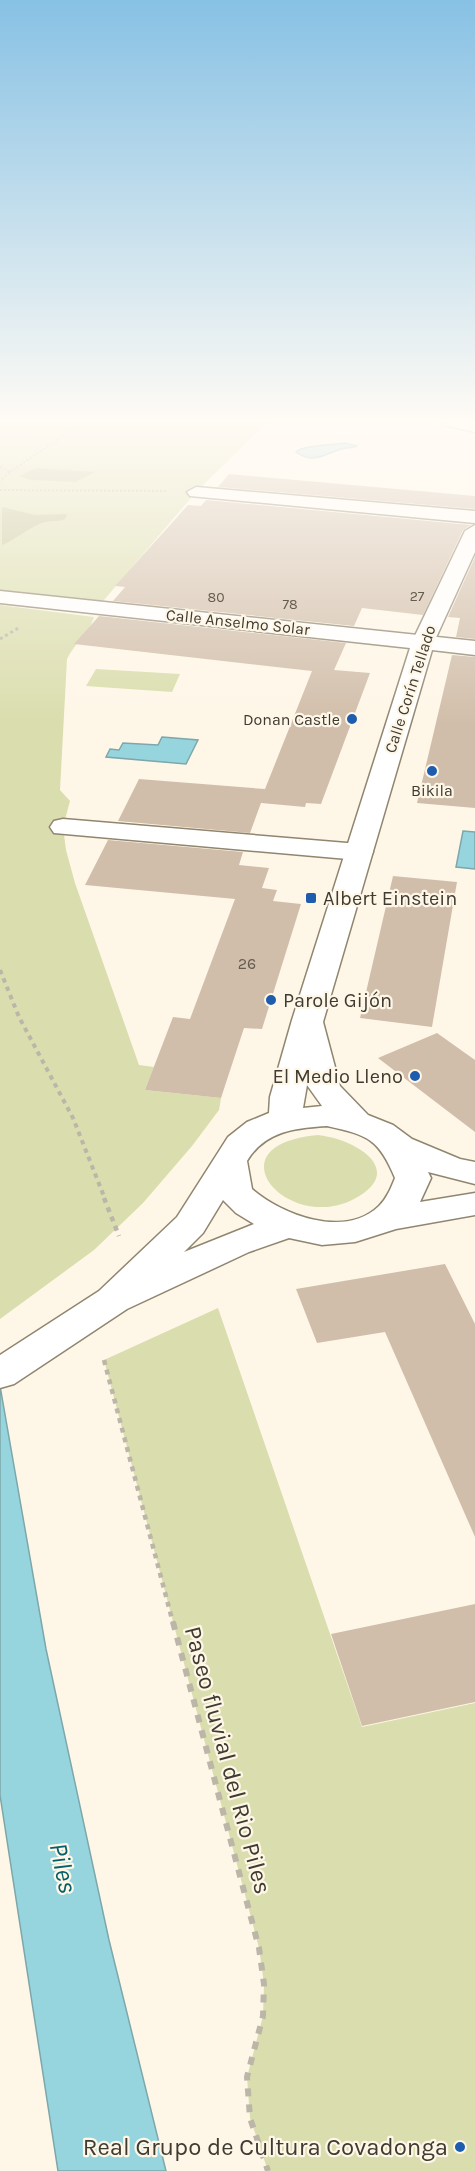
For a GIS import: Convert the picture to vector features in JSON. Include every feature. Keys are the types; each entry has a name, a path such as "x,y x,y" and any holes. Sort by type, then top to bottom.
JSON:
{"street":[{"name":"Calle Corín Tellado","path":"285,1119 287,1097 308,1020 423,642 475,531"},
{"name":"Calle Anselmo Solar","path":"0,597 475,648"},
{"path":"63,827 359,852"},
{"name":"Calle Corín Tellado","path":"308,1020 324,1089 356,1122"},
{"path":"113,1300 190,1225 240,1143 259,1129 285,1119 327,1116 356,1122 381,1132 400,1147 452,1169 474,1199 387,1219 355,1230 320,1233 289,1225 250,1208 234,1190 230,1162"},
{"path":"387,1219 406,1195 413,1178 400,1147"},
{"path":"11,1367 113,1300 236,1243 289,1225"}],"path":[{"path":"0,970 19,1017 73,1118 119,1236"},
{"name":"Paseo fluvial del Rio Piles","path":"104,1360 259,1948 264,1983 263,2016 247,2077 250,2118 268,2171"}],"green space":[{"path":"0,522 170,522 98,607 0,597"},
{"path":"2,522 44,522 13,540 2,545"},
{"path":"0,605 94,617 67,659 60,790 70,801 63,827 66,850 75,883 139,1065 154,1067 145,1090 221,1098 219,1110 192,1146 143,1203 94,1250 0,1319"},
{"path":"96,669 180,674 172,692 86,686"},
{"path":"318,1135 347,1143 360,1149 370,1158 376,1167 376,1177 369,1188 354,1199 329,1207 305,1205 285,1197 270,1184 264,1169 268,1154 286,1142"},
{"path":"218,1308 362,1727 475,1703 475,2171 268,2171 250,2118 247,2077 263,2016 264,1984 259,1948 104,1360"}],"water":[{"path":"162,737 198,740 186,764 106,757 110,749 119,750 123,743 158,745"},
{"path":"463,831 475,832 475,869 456,867"},
{"name":"Piles","path":"0,1386 46,1649 109,1940 166,2171 58,2171 0,1795"}],"building":[{"path":"172,522 443,522 471,525 463,530 423,615 362,608 354,626 113,601 125,587 115,586"},
{"path":"475,557 475,639 456,637 460,618 448,617"},
{"path":"99,616 346,643 334,670 370,673 321,804 306,803 305,807 261,803 250,833 118,821 139,779 265,789 312,671 74,644"},
{"path":"452,655 475,657 475,808 417,803"},
{"path":"108,840 243,852 239,865 269,868 262,888 277,890 273,901 301,904 262,1029 244,1028 221,1098 145,1090 173,1017 190,1019 235,899 85,885"},
{"path":"393,876 457,882 432,1027 360,1018"},
{"path":"437,1033 475,1060 475,1132 378,1058"},
{"path":"445,1264 475,1324 475,1537 385,1332 317,1343 296,1289"},
{"path":"475,1604 475,1702 362,1726 331,1634"}],"place":[{"name":"Donan Castle","path":"352,719"},
{"name":"Bikila","path":"432,771"},
{"name":"Albert Einstein","path":"311,898"},
{"name":"Parole Gijón","path":"271,1000"},
{"name":"El Medio Lleno","path":"415,1076"},
{"name":"Real Grupo de Cultura Covadonga","path":"460,2147"}]}
